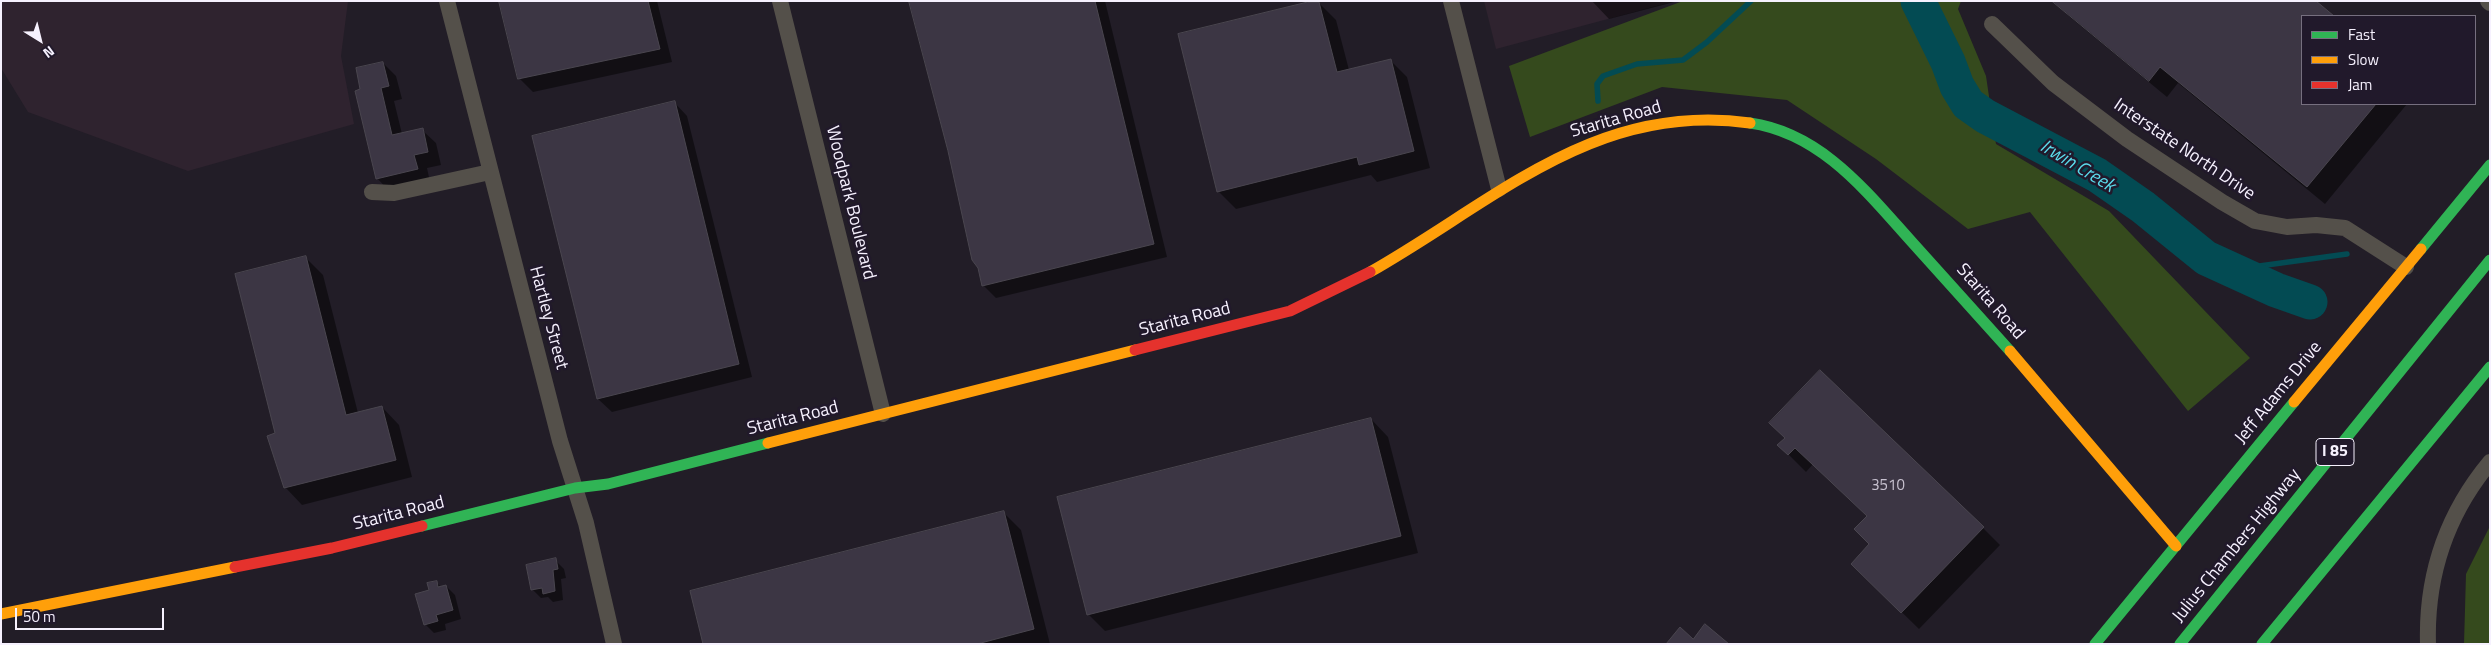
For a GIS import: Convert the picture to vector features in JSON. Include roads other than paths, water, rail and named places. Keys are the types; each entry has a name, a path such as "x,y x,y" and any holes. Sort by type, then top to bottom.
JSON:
{"main road":[{"name":"Starita Road","path":"1,614 332,548 575,488 608,484 1290,311 1346,286 1499,189 1556,157 1594,141 1674,122 1715,119 1752,122 1797,137 1824,153 1848,174 1974,308 2176,546"},
{"name":"Jeff Adams Drive","path":"2096,644 2490,165"},
{"name":"Julius Chambers Highway","path":"2180,644 2490,260"},
{"path":"2262,644 2490,367"}],"street":[{"name":"Hartley Street","path":"447,1 560,441 586,523 614,644"},
{"name":"Woodpark Boulevard","path":"780,1 882,414"},
{"path":"1452,1 1499,189"},
{"name":"Interstate North Drive","path":"1992,24 2053,83 2127,139 2222,202 2255,221 2287,227 2316,225 2345,228 2406,267"},
{"path":"372,192 394,193 490,172"},
{"path":"2428,644 2428,598 2440,553 2458,509 2490,462"}],"waterway":[{"path":"1598,101 1597,84 1603,76 1637,64 1683,60 1707,42 1751,1"},
{"name":"Irwin Creek","path":"1918,1 1948,62 1957,86 1968,104 1985,116 2097,175 2143,207 2206,258 2276,290 2310,302"},
{"path":"2230,270 2347,254"}]}
